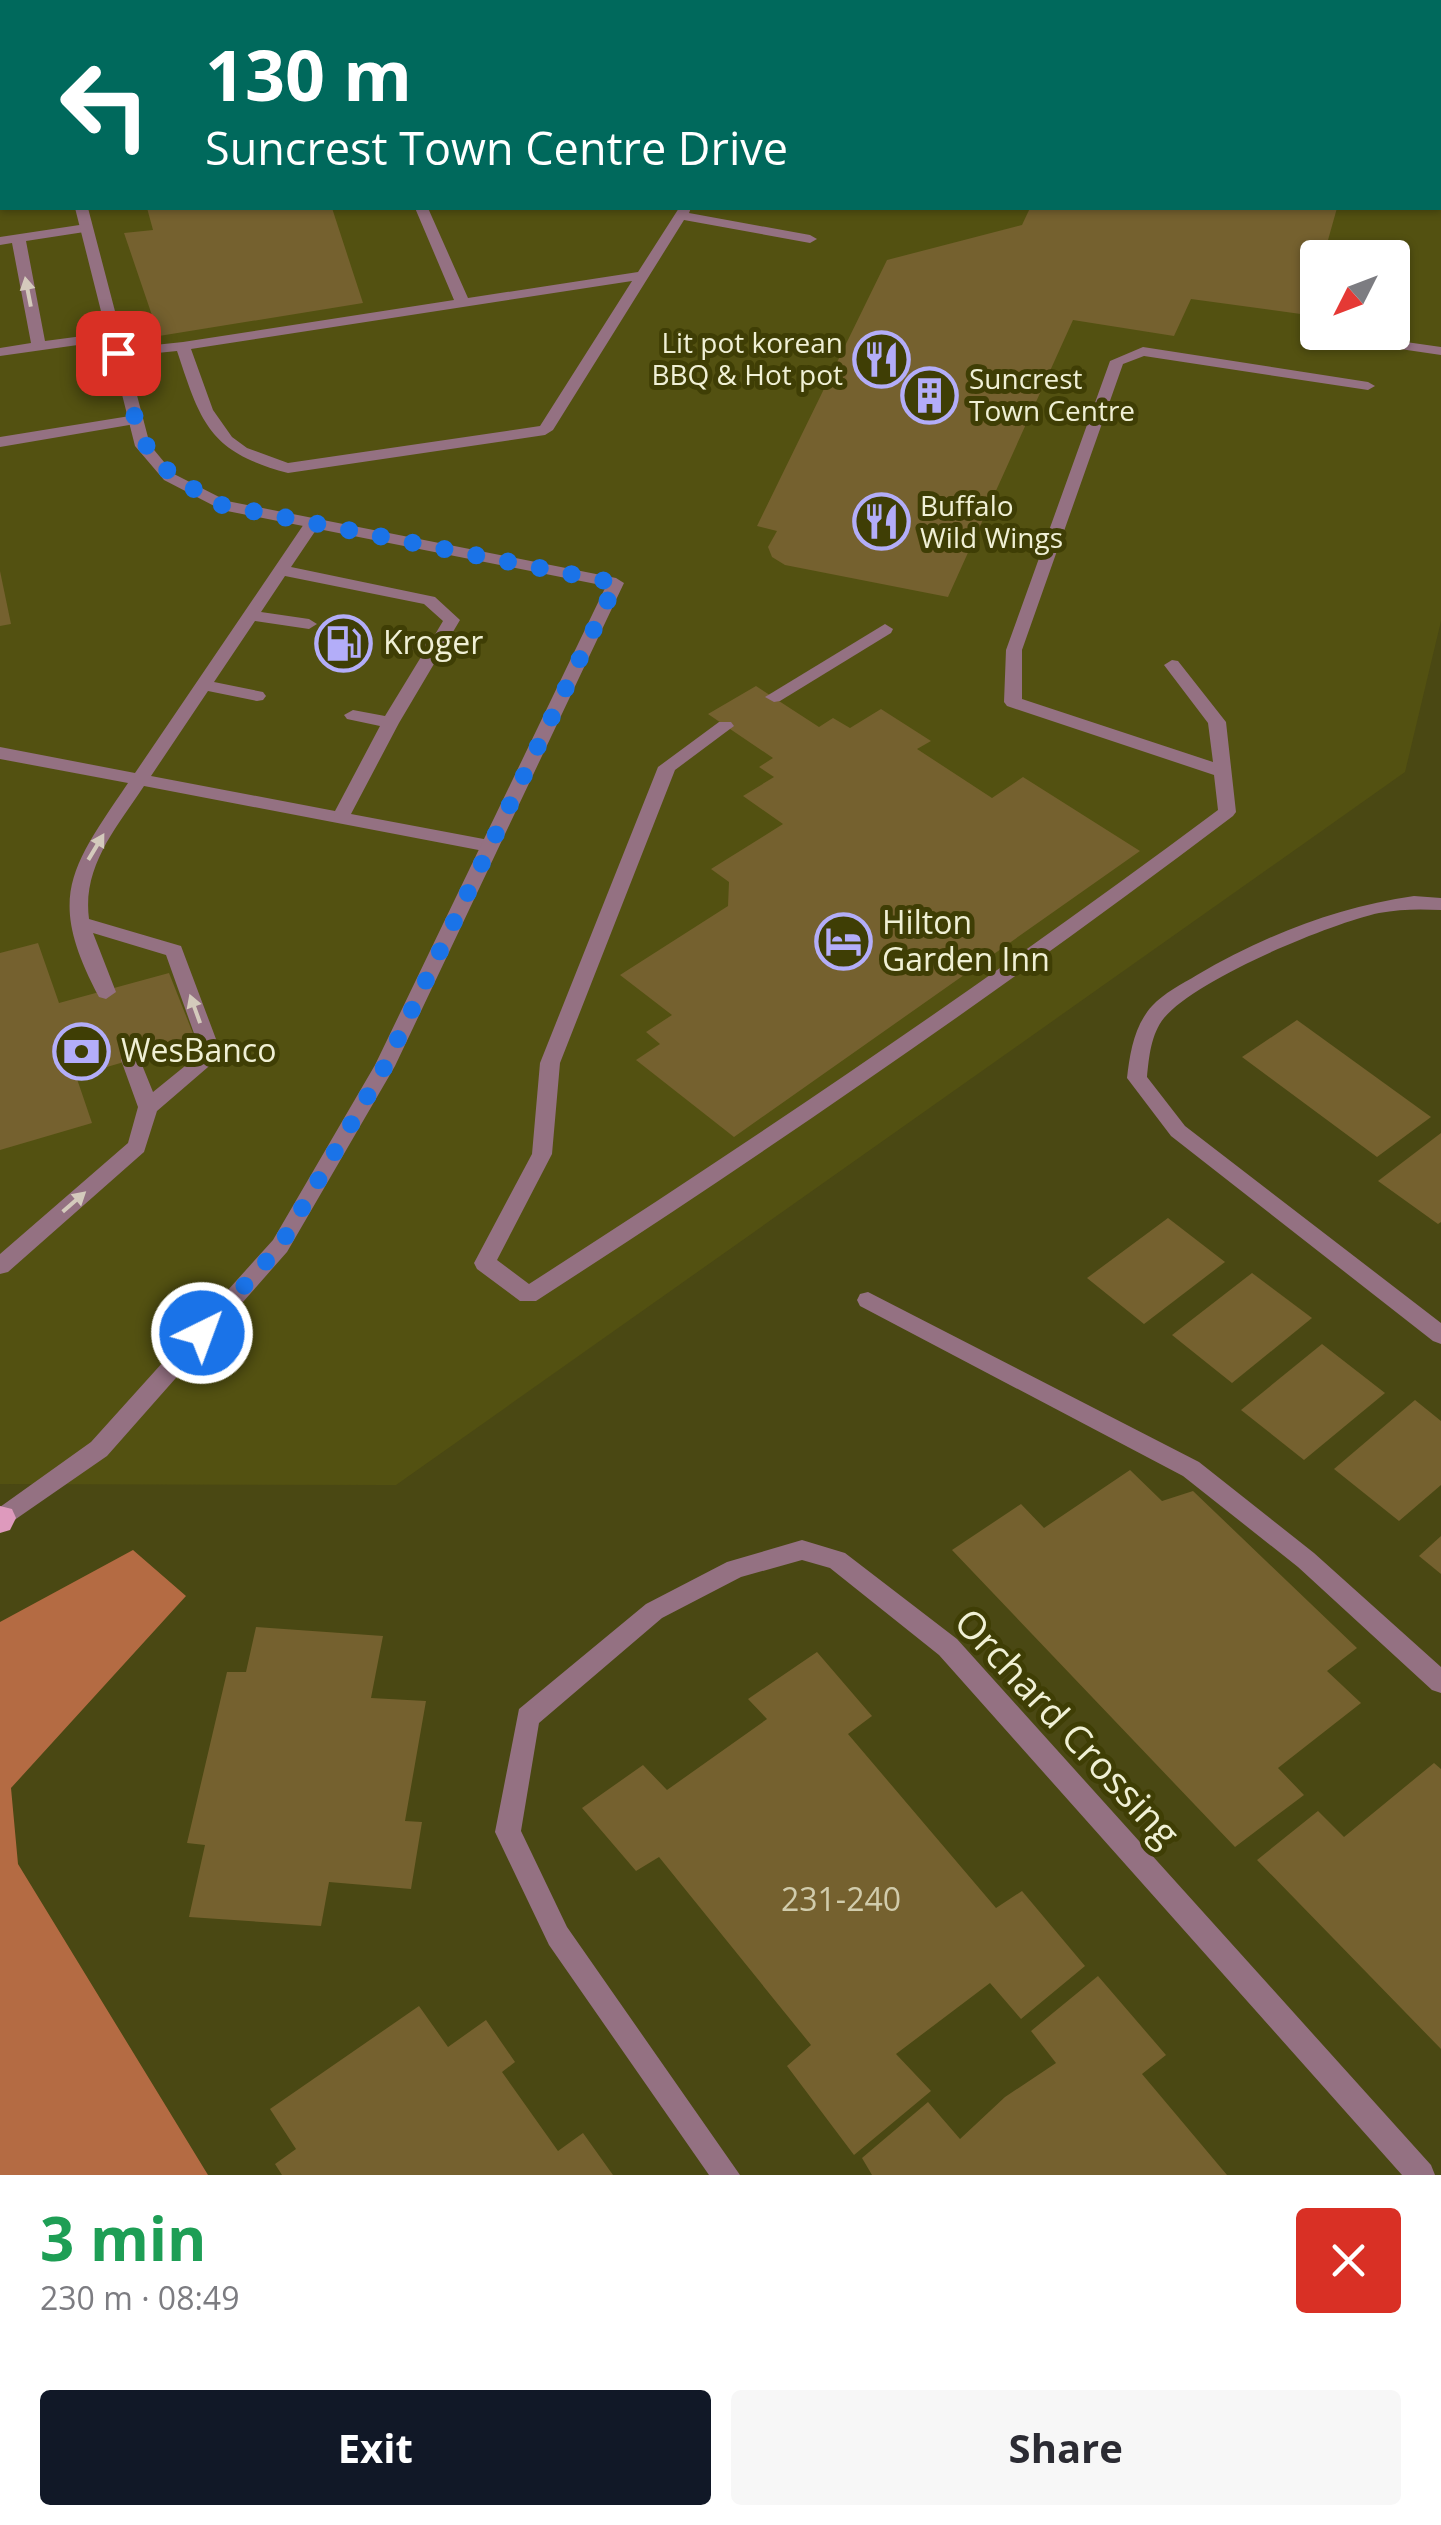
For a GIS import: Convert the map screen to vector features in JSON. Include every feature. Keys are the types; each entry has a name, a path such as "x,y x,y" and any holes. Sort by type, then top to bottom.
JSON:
{"street":[{"path":"0,1519 100,1449 280,1246 385,1066 616,583 222,505 169,477 143,446 82,210"},
{"path":"422,210 463,303"},
{"path":"183,346 210,426 230,446 253,460 288,468 545,430 683,211 810,238"},
{"path":"0,241 86,228"},
{"path":"18,238 39,346"},
{"path":"0,352 39,346 183,346 642,274"},
{"path":"1410,347 1441,351"},
{"path":"1222,771 1013,702 1014,650 1117,361 1143,351 1368,386"},
{"path":"0,442 136,420"},
{"path":"106,992 78,922 76,885 91,852 312,524"},
{"path":"282,570 430,600 452,620 390,723 340,818"},
{"path":"251,615 309,624"},
{"path":"774,697 885,628"},
{"path":"401,643 436,650"},
{"path":"725,726 667,768 550,1063 542,1154 485,1263 528,1295 790,1127 1053,945 1228,812 1217,722 1172,666"},
{"path":"205,685 257,696"},
{"path":"353,715 390,723"},
{"path":"0,753 490,846"},
{"path":"1441,904 1423,899 1368,908 1301,932 1228,969 1161,1008 1139,1048 1137,1078 1178,1131 1441,1335"},
{"path":"78,922 174,951 212,1055 148,1107"},
{"path":"0,1266 137,1146 148,1107 132,1060"},
{"path":"868,1300 1192,1470 1306,1560 1441,1682"},
{"name":"Orchard Crossing","path":"726,2175 558,1936 508,1832 528,1717 654,1611 735,1569 802,1550 837,1560 948,1647 1421,2175"}],"shaded area":[{"name":"Suncrest Town Centre","path":"0,210 1441,210 1441,621 1405,772 396,1485 0,1484"},
{"path":"133,1550 186,1596 11,1788 18,1864 208,2175 0,2175 0,1622"}],"building":[{"path":"148,210 333,210 363,303 159,336 124,233 153,230"},
{"name":"Suncrest Town Centre","path":"1029,210 1336,210 1328,240 1300,240 1300,314 1191,299 1174,336 1073,320 948,597 785,565 772,557 768,547 777,531 757,526 887,260 1022,225"},
{"path":"0,571 11,624 0,626"},
{"name":"Hilton Garden Inn","path":"756,686 819,727 833,718 850,728 881,709 931,741 917,749 992,798 1023,777 1140,851 734,1137 636,1060 660,1044 646,1032 672,1015 620,975 728,906 729,882 711,869 783,824 743,796 774,777 759,767 773,758 708,714"},
{"name":"WesBanco","path":"38,943 59,1003 169,973 196,1041 76,1076 92,1123 0,1150 0,953"},
{"path":"1297,1020 1431,1117 1377,1157 1242,1057"},
{"path":"1441,1133 1441,1222 1438,1224 1378,1181"},
{"path":"1168,1218 1225,1262 1144,1324 1087,1278"},
{"path":"1252,1273 1312,1318 1232,1383 1172,1335"},
{"path":"1322,1344 1385,1393 1304,1460 1241,1410"},
{"path":"1415,1400 1441,1421 1441,1485 1399,1521 1334,1469"},
{"path":"1130,1470 1162,1501 1193,1491 1357,1648 1327,1671 1361,1703 1278,1768 1304,1795 1235,1847 952,1550 1021,1504 1044,1528"},
{"path":"1441,1536 1441,1574 1419,1556"},
{"path":"256,1627 383,1636 371,1698 426,1701 405,1821 422,1822 411,1889 329,1882 321,1926 189,1917 205,1845 187,1843 227,1672 246,1672"},
{"path":"817,1652 872,1716 848,1734 996,1908 1022,1891 1085,1966 1021,2019 990,1983 896,2054 931,2091 854,2155 787,2066 811,2045 659,1857 636,1871 582,1808 643,1765 667,1790 767,1719 748,1699"},
{"path":"1434,1763 1441,1769 1441,2049 1257,1860 1318,1811 1344,1837"},
{"path":"1098,1976 1166,2055 1142,2074 1227,2175 872,2175 862,2158 928,2102 960,2139 1005,2097 1056,2063 1031,2031"},
{"path":"419,2006 448,2047 486,2020 515,2062 502,2072 558,2151 583,2133 613,2175 282,2175 275,2164 296,2149 270,2109"}],"place":[{"name":"Lit pot korean BBQ & Hot pot","path":"882,359"},
{"name":"Suncrest Town Centre","path":"930,395"},
{"name":"Buffalo Wild Wings","path":"881,522"},
{"name":"Kroger","path":"344,643"},
{"name":"Hilton Garden Inn","path":"843,941"},
{"name":"WesBanco","path":"82,1051"}],"route":[{"path":"118,353 143,446 169,477 222,505 616,583 385,1066 280,1246 202,1333"}]}
